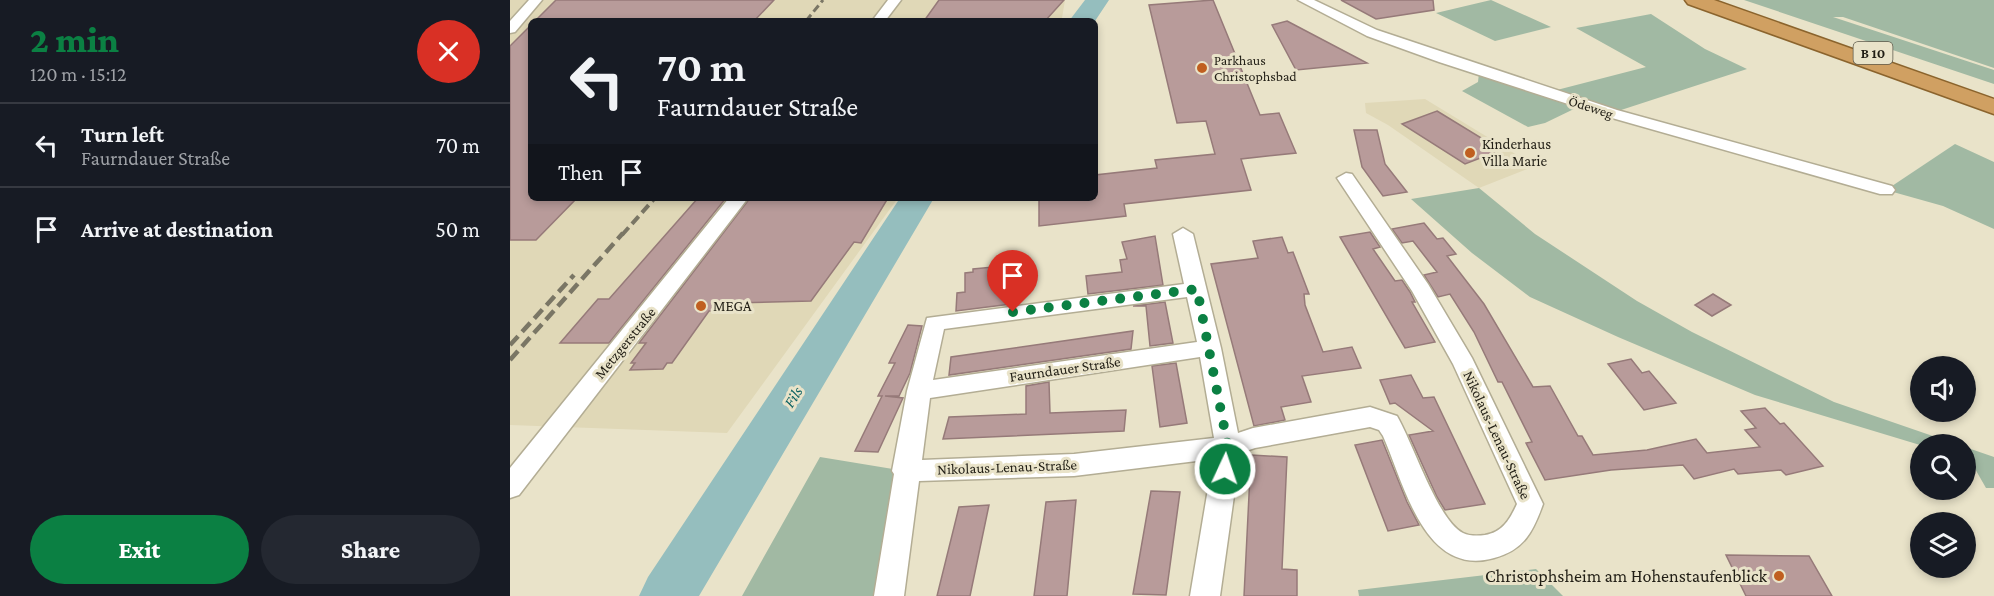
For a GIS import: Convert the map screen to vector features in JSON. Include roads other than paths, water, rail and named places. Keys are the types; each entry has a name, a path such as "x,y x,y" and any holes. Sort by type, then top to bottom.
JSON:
{"highway":[{"name":"B 10","path":"1695,0 1994,107"},
{"name":"B 10","path":"1724,0 1994,94"}],"street":[{"path":"510,29 536,0"},
{"path":"880,18 894,0"},
{"name":"Ödeweg","path":"1304,0 1372,33 1611,114 1886,190"},
{"name":"Nikolaus-Lenau-Straße","path":"905,471 1074,465 1228,447 1253,438 1370,417 1388,423 1440,531 1459,546 1475,549 1496,548 1515,535 1530,504 1464,364 1421,288 1346,178"},
{"name":"Metzgerstraße","path":"510,487 738,201"},
{"path":"1183,234 1210,348 1228,447 1205,596"},
{"path":"889,596 905,471 919,391 935,323 1197,289"},
{"name":"Faurndauer Straße","path":"919,391 1210,348"}],"waterway":[{"name":"Fils","path":"1084,18 1097,0"},
{"name":"Fils","path":"668,596 915,201"}],"railway":[{"path":"808,18 823,0"},
{"path":"622,235 652,201"},
{"path":"510,360 623,233"},
{"path":"510,345 574,275"}],"place":[{"name":"Parkhaus Christophsbad","path":"1202,68"},
{"name":"Kinderhaus Villa Marie","path":"1470,153"},
{"name":"MEGA","path":"701,306"},
{"name":"Christophsheim am Hohenstaufenblick","path":"1779,576"}]}
